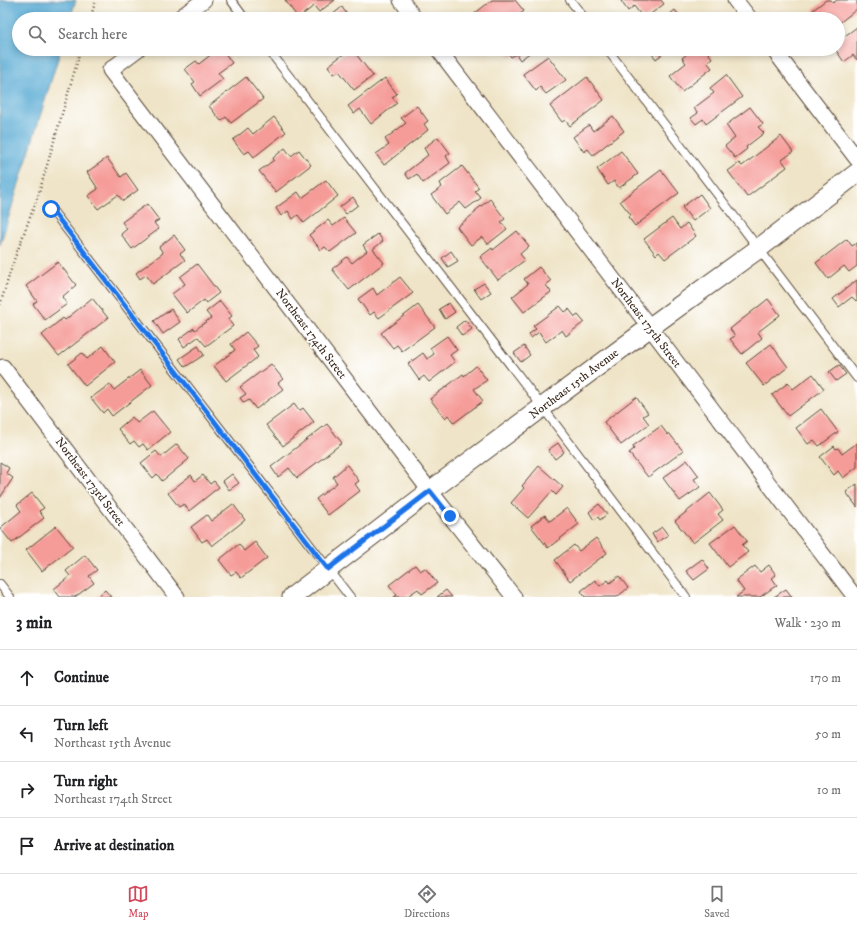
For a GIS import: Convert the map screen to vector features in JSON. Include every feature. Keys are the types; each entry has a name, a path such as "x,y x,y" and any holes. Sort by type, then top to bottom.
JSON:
{"street":[{"path":"188,12 204,0"},
{"path":"401,0 410,12"},
{"path":"736,0 745,12"},
{"name":"Northeast 174th Street","path":"129,56 110,70 430,491 514,597"},
{"name":"Northeast 175th Street","path":"443,56 855,597"},
{"path":"778,56 857,159"},
{"name":"Northeast 15th Avenue","path":"292,597 430,491 758,249 857,173"},
{"name":"Northeast 173rd Street","path":"3,367 177,597"}],"lane":[{"path":"230,0 239,12"},
{"path":"570,0 579,12"},
{"path":"273,56 543,407 686,597"},
{"path":"612,56 857,378"},
{"path":"51,209 350,597"},
{"path":"0,584 10,597"}],"path":[{"path":"92,12 96,0"},
{"path":"0,305 14,260 38,196 79,56"}],"water":[{"path":"0,0 76,0 72,12 12,12 12,56 59,56 0,245"}],"building":[{"path":"285,0 335,0 319,12 314,6 306,12 294,12"},
{"path":"492,0 515,0 524,11 523,12 477,12"},
{"path":"661,0 664,4 653,12 639,12 634,6 628,11 621,1"},
{"path":"826,0 831,0 833,3 837,0 857,0 857,9 845,18 845,12 815,12 813,10"},
{"path":"342,7 345,12 336,12"},
{"path":"857,27 857,60 853,55 844,62 840,56 845,56 845,36"},
{"path":"209,56 227,56 232,63 218,73 223,79 200,96 192,84 195,82 185,69 196,61 199,64"},
{"path":"341,56 357,56 373,76 354,90 339,71 334,74 328,66"},
{"path":"517,56 525,56 520,60"},
{"path":"548,56 566,80 546,94 540,87 536,91 523,74"},
{"path":"684,56 710,56 712,58 707,62 712,68 682,92 670,76 686,63 682,58"},
{"path":"726,75 742,97 706,124 703,119 696,124 691,118 698,113 694,108 714,93 710,88"},
{"path":"246,77 263,99 231,123 226,117 221,121 209,106"},
{"path":"587,77 604,100 570,126 565,120 562,122 550,106"},
{"path":"385,78 397,94 392,97 397,103 371,124 360,109 354,114 348,106"},
{"path":"417,106 428,121 424,124 428,130 384,165 376,154 389,145 385,139 406,123 401,118"},
{"path":"750,107 763,124 758,127 764,133 735,158 725,146 735,138 726,125"},
{"path":"613,116 624,131 593,155 588,149 584,152 573,137 589,125 593,131"},
{"path":"274,117 286,132 254,157 249,151 244,154 233,140 248,128 253,134"},
{"path":"781,136 793,152 782,160 787,167 747,197 728,171 739,163 742,166"},
{"path":"438,137 450,153 446,156 450,163 423,183 417,174 409,179 405,173 428,155 424,148"},
{"path":"285,148 291,156 299,150 311,165 276,192 259,171 274,160 273,158"},
{"path":"621,151 638,174 619,188 614,181 608,185 597,169"},
{"path":"107,158 121,177 126,173 138,190 123,201 118,195 98,209 88,196 98,189 87,172"},
{"path":"462,166 479,188 475,191 481,198 466,209 460,202 445,214 431,195 442,187 440,183"},
{"path":"661,170 679,193 635,226 628,217 631,215 620,201"},
{"path":"326,180 338,196 304,223 298,215 293,219 288,211 281,216 276,208 298,192 302,198"},
{"path":"700,194 710,208 693,221 682,207"},
{"path":"353,197 358,205 346,214 340,207"},
{"path":"490,199 505,219 501,222 507,229 488,244 482,237 471,245 457,227"},
{"path":"147,204 159,220 154,223 159,229 132,249 121,234 127,229 122,222"},
{"path":"344,218 356,233 330,252 325,247 321,250 309,235 328,220 333,226"},
{"path":"672,218 680,229 687,223 696,236 665,259 659,252 656,255 644,239"},
{"path":"517,231 529,246 520,254 525,260 498,280 480,257 492,248 493,250"},
{"path":"378,234 383,241 373,249 384,263 349,290 332,269 347,257 352,263 367,251 363,245"},
{"path":"174,235 185,250 180,254 185,260 153,284 146,275 140,279 136,273 163,253 159,247"},
{"path":"847,239 852,246 857,243 857,266 849,272 844,266 828,279 816,263"},
{"path":"451,251 458,261 448,267 442,258"},
{"path":"58,262 76,285 62,297 67,304 45,320 33,304 37,301 26,286"},
{"path":"197,264 219,293 206,303 204,300 187,313 172,294 185,284 180,277"},
{"path":"539,267 551,281 546,285 551,292 524,312 512,297 528,284 524,279"},
{"path":"400,277 413,293 379,318 374,312 370,315 358,299 373,288 377,295"},
{"path":"857,280 857,300 856,301 852,297 839,307 833,299"},
{"path":"484,283 491,292 481,299 474,289"},
{"path":"92,298 108,318 59,356 42,335 63,318 65,320"},
{"path":"768,299 780,315 758,332 762,338 742,354 730,339 735,336 730,329"},
{"path":"220,301 232,316 228,319 233,326 206,346 198,337 184,347 179,339 194,328 195,330 211,318 206,312"},
{"path":"449,303 455,312 445,319 439,309"},
{"path":"418,305 435,327 402,351 397,345 393,348 381,333"},
{"path":"560,306 565,312 569,309 575,317 578,315 584,322 566,336 562,330 546,342 539,332 531,338 529,334 536,329 533,326"},
{"path":"171,309 180,322 163,334 154,321"},
{"path":"465,320 472,329 462,336 456,327"},
{"path":"246,332 258,346 253,350 258,357 226,381 214,366 235,350 231,344"},
{"path":"447,336 457,350 450,355 455,362 429,382 424,376 419,380 408,364 423,353 427,359 434,354 430,348"},
{"path":"771,344 788,367 764,386 746,363"},
{"path":"103,346 115,362 85,386 68,364 82,353 87,359"},
{"path":"198,346 204,355 185,367 179,359"},
{"path":"524,346 530,355 521,362 514,353"},
{"path":"271,364 283,379 278,383 283,389 256,409 249,400 244,403 240,398 246,394 240,387"},
{"path":"839,365 846,374 836,381 829,372"},
{"path":"476,366 487,380 474,389 483,401 454,423 448,415 445,418 430,399"},
{"path":"140,370 152,385 112,416 107,409 103,413 91,398 110,384 114,390"},
{"path":"813,374 824,389 788,416 772,395 788,383 793,389"},
{"path":"636,397 648,413 643,416 649,424 621,445 604,422"},
{"path":"294,404 299,411 303,408 314,422 283,446 266,425"},
{"path":"821,409 838,432 819,446 814,440 808,444 796,428"},
{"path":"153,411 170,432 148,450 143,444 139,447 134,441 130,444 118,429 132,417 137,423"},
{"path":"327,424 342,443 297,478 289,468 278,477 271,467"},
{"path":"661,426 668,435 669,433 683,451 648,477 629,453 634,449 633,446"},
{"path":"558,443 564,452 555,459 548,450"},
{"path":"857,443 857,467 843,478 838,471 834,475 820,457 834,446 836,449 838,448 842,454"},
{"path":"177,444 189,459 162,481 157,474 153,478 141,463 156,451 161,457"},
{"path":"687,460 699,476 694,479 700,487 680,501 663,478"},
{"path":"0,462 9,468 6,473 13,478 0,498"},
{"path":"347,465 359,481 355,484 360,491 328,515 316,499 337,483 333,477"},
{"path":"539,466 563,487 556,495 552,491 528,518 511,503 524,488 522,486"},
{"path":"232,474 239,483 229,490 223,481"},
{"path":"191,475 195,481 203,475 210,484 214,481 219,487 189,511 184,504 179,507 168,493"},
{"path":"857,484 857,507 846,492"},
{"path":"32,493 44,508 39,511 44,518 12,543 0,528 21,511 17,505"},
{"path":"710,493 723,510 718,514 723,520 693,543 675,521"},
{"path":"233,504 245,520 212,546 207,539 202,542 191,527 207,515 211,521"},
{"path":"599,504 607,514 600,520 598,517 594,520 589,512"},
{"path":"567,508 579,524 548,548 531,526 545,515 550,521"},
{"path":"735,525 747,541 742,545 748,552 728,567 710,543"},
{"path":"56,526 73,547 42,571 26,550"},
{"path":"662,527 668,535 657,542 652,534"},
{"path":"596,538 607,553 570,581 555,560 574,545 579,551"},
{"path":"255,542 267,558 241,578 236,572 231,575 219,560 239,544 244,551"},
{"path":"85,555 97,570 89,576 94,583 75,597 60,597 54,589 70,576 66,571"},
{"path":"702,559 709,569 694,580 686,571"},
{"path":"415,565 420,571 425,568 437,583 422,594 418,589 406,597 394,597 397,595 389,585"},
{"path":"769,565 776,575 772,578 777,585 760,597 736,597 744,591 736,580 755,566 760,572"},
{"path":"619,576 628,588 617,597 585,597 581,591 595,580 600,586 608,580 610,583"},
{"path":"786,589 792,597 774,597"},
{"path":"105,590 111,597 97,597"},
{"path":"446,590 452,597 437,597"}],"route":[{"path":"51,209 328,569 430,491 450,516"}]}
